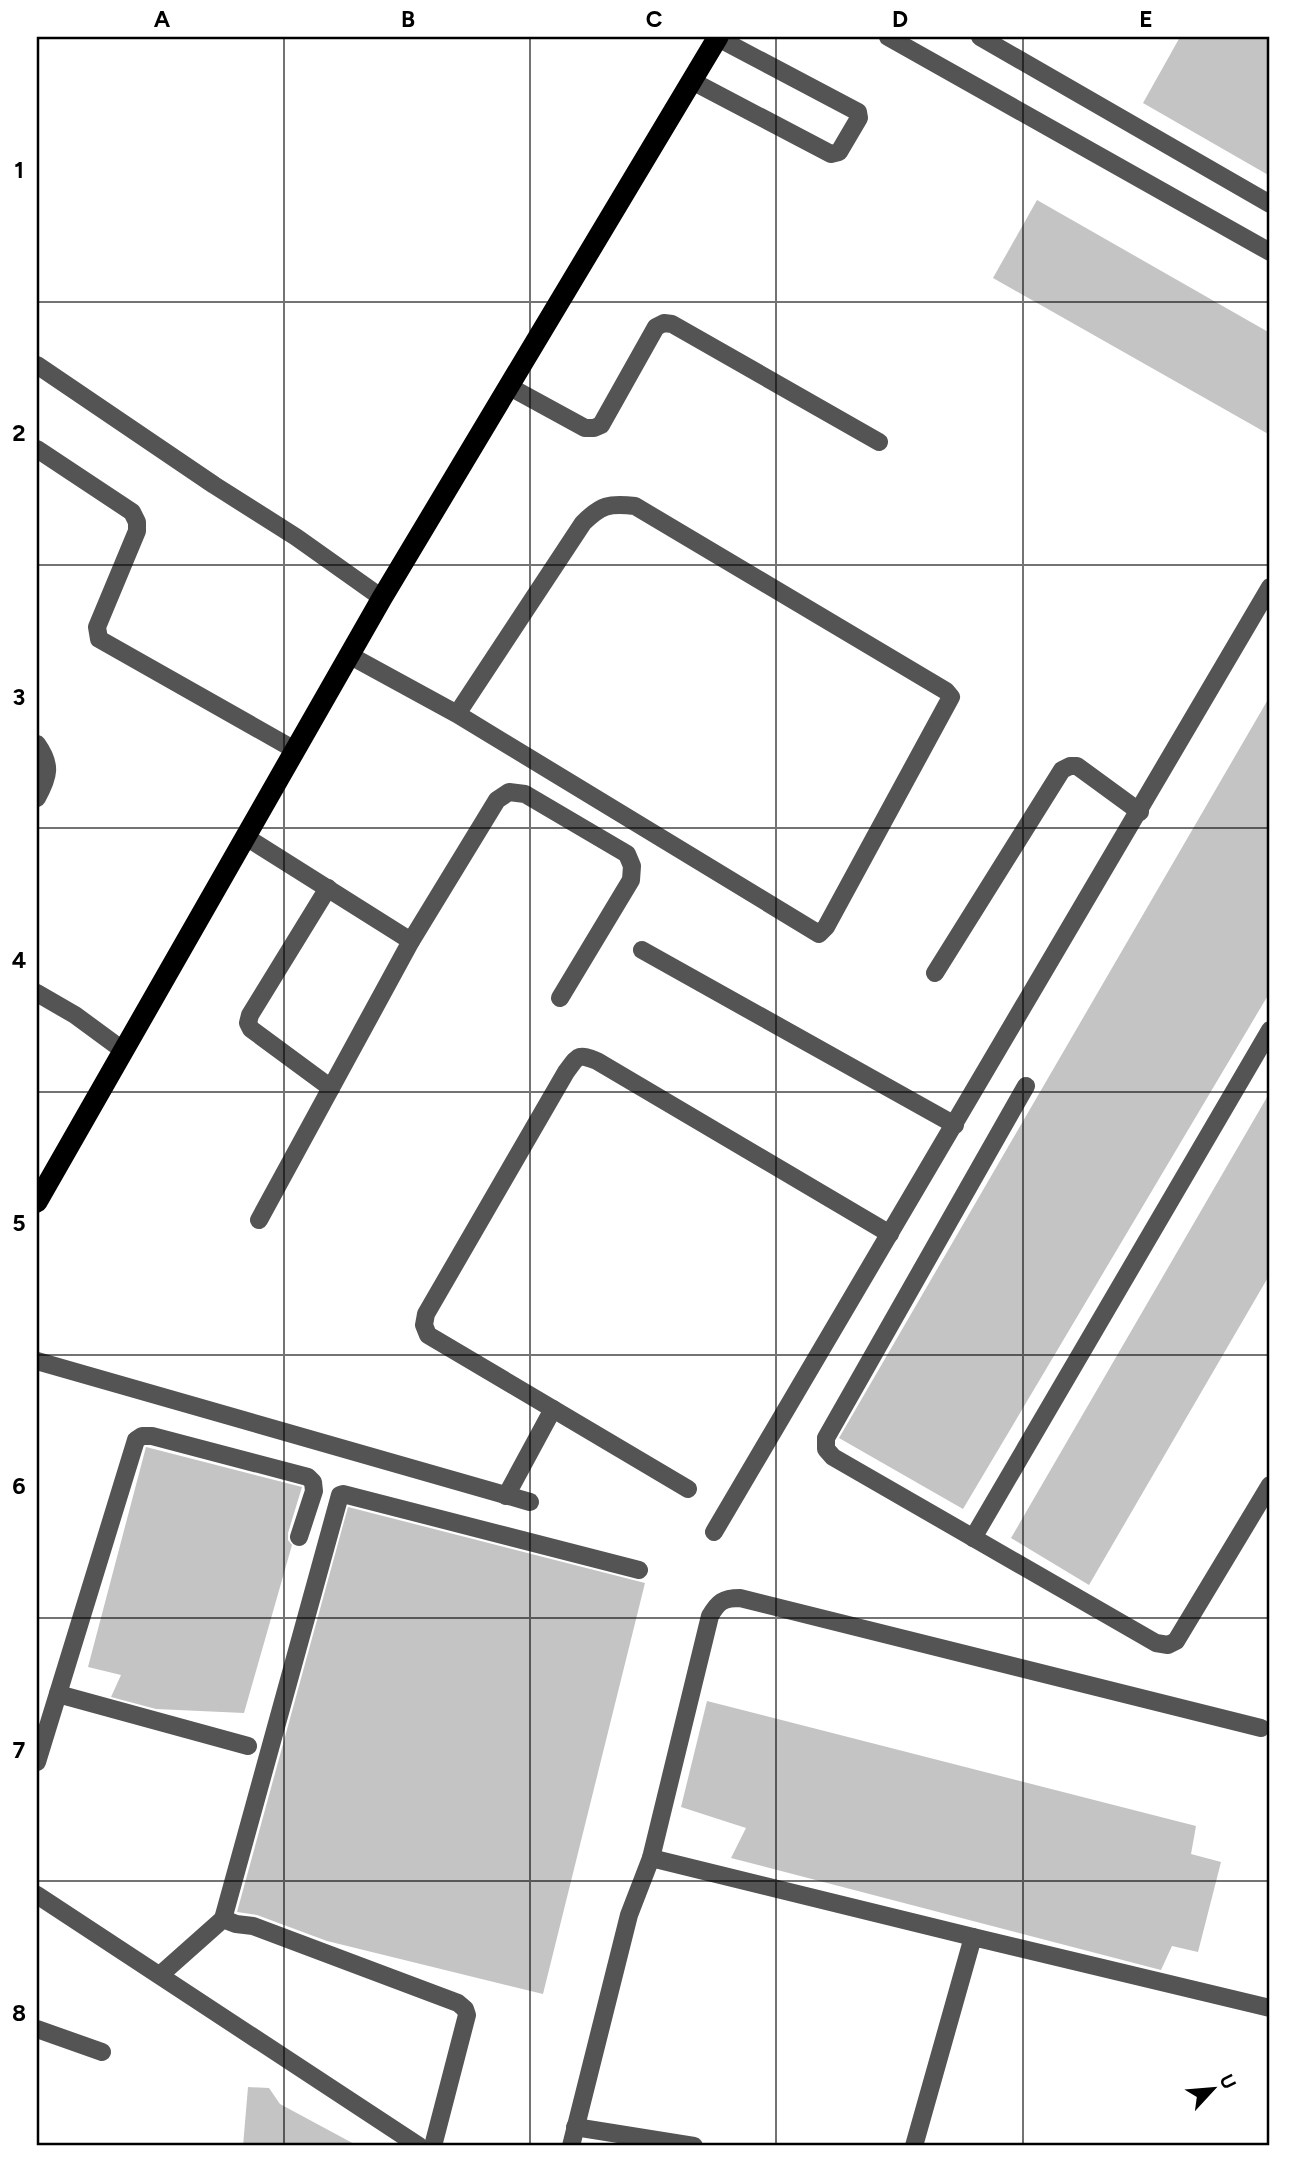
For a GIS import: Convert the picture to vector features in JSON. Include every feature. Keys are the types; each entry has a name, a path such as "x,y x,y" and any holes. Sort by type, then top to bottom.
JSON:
{"highway":[{"path":"37,1202 382,598 718,37"}],"lane":[{"path":"692,81 831,154 839,152 859,118 858,112 718,37"},
{"path":"888,37 1270,252"},
{"path":"981,37 1270,204"},
{"path":"508,386 585,428 594,428 601,425 656,327 663,323 672,324 879,442"},
{"path":"37,365 296,537 382,598"},
{"path":"37,449 132,512 137,522 137,531 97,627 99,639 295,750"},
{"path":"349,655 457,714 819,934 826,927 951,697 946,691 635,506 620,504 607,505 595,511 583,523 457,714"},
{"path":"714,1532 1270,587"},
{"path":"37,744 48,766 47,779 37,797"},
{"path":"935,973 1062,770 1077,766 1140,812"},
{"path":"259,1220 411,941 497,800 509,792 525,794 627,853 632,866 631,880 560,998"},
{"path":"246,837 411,941"},
{"path":"328,888 248,1023 251,1029 331,1088"},
{"path":"642,950 955,1125"},
{"path":"37,993 75,1015 124,1051"},
{"path":"973,1538 1270,1030"},
{"path":"688,1489 428,1335 424,1325 426,1314 566,1072 580,1055 597,1061 890,1234"},
{"path":"1026,1086 826,1438 825,1449 833,1457 1156,1643 1168,1645 1176,1641 1270,1485"},
{"path":"37,1361 530,1502"},
{"path":"506,1496 553,1409"},
{"path":"37,1762 136,1440 142,1436 152,1436 308,1477 313,1482 314,1490 299,1536"},
{"path":"160,1975 223,1919 340,1495 639,1570"},
{"path":"571,2146 629,1915 651,1858 710,1616 718,1602 728,1598 740,1598 1261,1728"},
{"path":"58,1694 248,1746"},
{"path":"651,1858 1270,2007"},
{"path":"37,1895 419,2146"},
{"path":"223,1919 253,1926 458,2003 465,2009 467,2015 433,2146"},
{"path":"914,2146 973,1937"},
{"path":"37,2029 102,2052"},
{"path":"575,2127 694,2146"}],"building":[{"path":"1180,37 1270,37 1270,176 1143,103"},
{"path":"1037,200 1270,333 1270,435 993,278"},
{"path":"1270,696 1270,992 963,1509 839,1438"},
{"path":"1270,1092 1270,1274 1089,1585 1011,1538"},
{"path":"146,1447 302,1487 288,1533 288,1540 292,1545 244,1713 156,1709 111,1697 121,1675 88,1667"},
{"path":"348,1507 645,1583 543,1994 327,1941 257,1915 237,1912"},
{"path":"707,1701 1196,1826 1191,1854 1221,1862 1198,1952 1172,1946 1161,1970 731,1858 746,1828 681,1807"},
{"path":"248,2087 269,2088 280,2104 358,2146 243,2146"}]}
